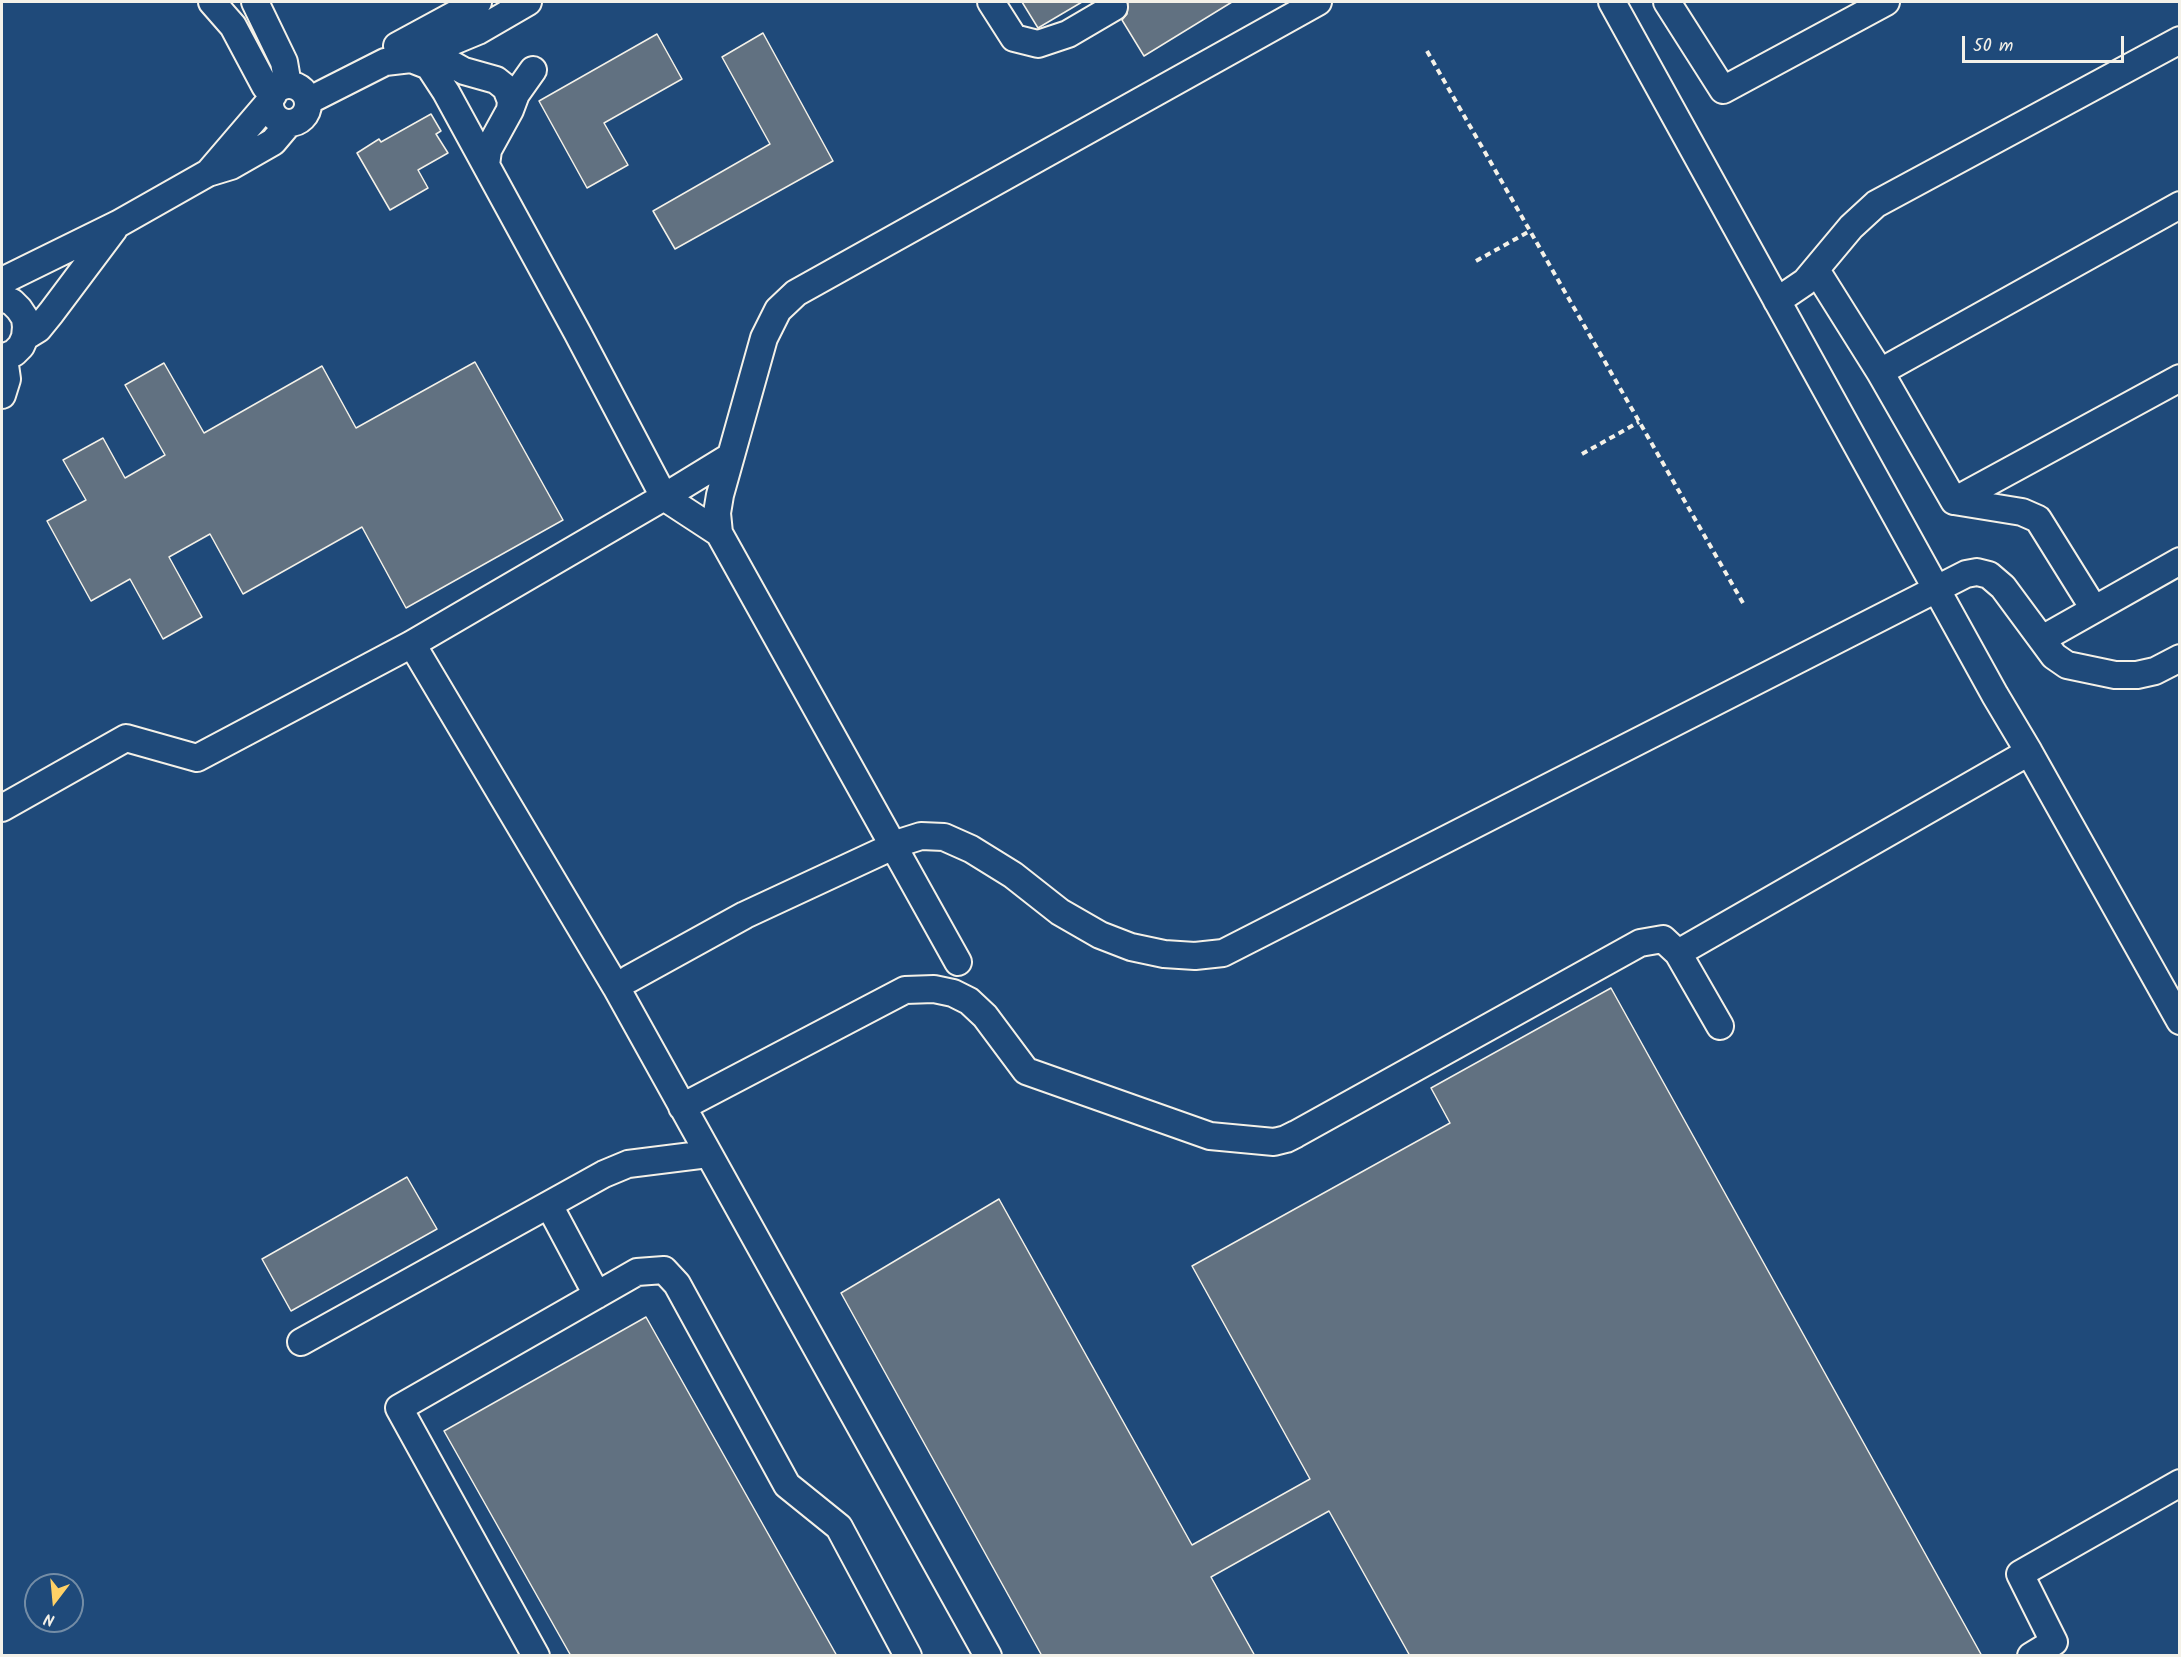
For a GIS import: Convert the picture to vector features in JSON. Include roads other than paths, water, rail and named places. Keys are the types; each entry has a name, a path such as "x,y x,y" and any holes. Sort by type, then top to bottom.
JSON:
{"lane":[{"path":"212,2 232,26 265,86 285,96"},
{"path":"2,281 118,224 208,173 231,166 273,142 289,123 283,122 273,114 285,96 284,62 255,2"},
{"path":"397,61 398,44 478,2"},
{"path":"208,173 285,96 397,61 424,47 449,43 478,31 528,2"},
{"path":"991,2 1014,38 1038,44 1068,34 1114,7"},
{"path":"958,962 719,533 717,513 720,495 764,338 778,310 796,293 1318,2"},
{"path":"1612,2 1935,588 2180,1021"},
{"path":"1667,2 1724,90 1886,2"},
{"path":"1777,301 1805,282 1851,227 1876,204 2180,40"},
{"path":"397,61 437,56 464,71 491,78 506,88 512,101 510,110 488,150 486,165"},
{"path":"397,61 429,66 446,92 664,497 719,533"},
{"path":"1880,372 2180,205"},
{"path":"25,337 38,329 118,224"},
{"path":"1816,270 1880,372 1954,501"},
{"path":"2,298 12,302 25,318 25,337 21,346 14,353 3,358 7,379 2,395"},
{"path":"1954,501 2180,378"},
{"path":"2,807 126,738 197,758 412,644 731,456"},
{"path":"1954,501 2022,512 2038,519 2094,609"},
{"path":"2042,639 2180,561"},
{"path":"616,987 746,915 894,846 921,836 944,837 971,849 1013,875 1060,912 1100,935 1131,947 1164,954 1195,956 1223,953 1966,574 1977,572 1989,575 2003,587 2054,656 2067,665 2115,675 2137,675 2155,671 2180,658"},
{"path":"412,644 616,987 988,1656"},
{"path":"1678,953 2029,752"},
{"path":"682,1107 905,990 934,988 953,993 969,1001 985,1016 1026,1071 1210,1136 1274,1142 1296,1134 1640,943 1663,939 1678,953 1720,1026"},
{"path":"301,1342 604,1174 628,1164 708,1154"},
{"path":"549,1205 597,1295"},
{"path":"536,1656 399,1408 638,1272 664,1270 678,1284 787,1485 839,1527 908,1656"},
{"path":"2031,1656 2054,1642 2020,1574 2180,1483"}]}
